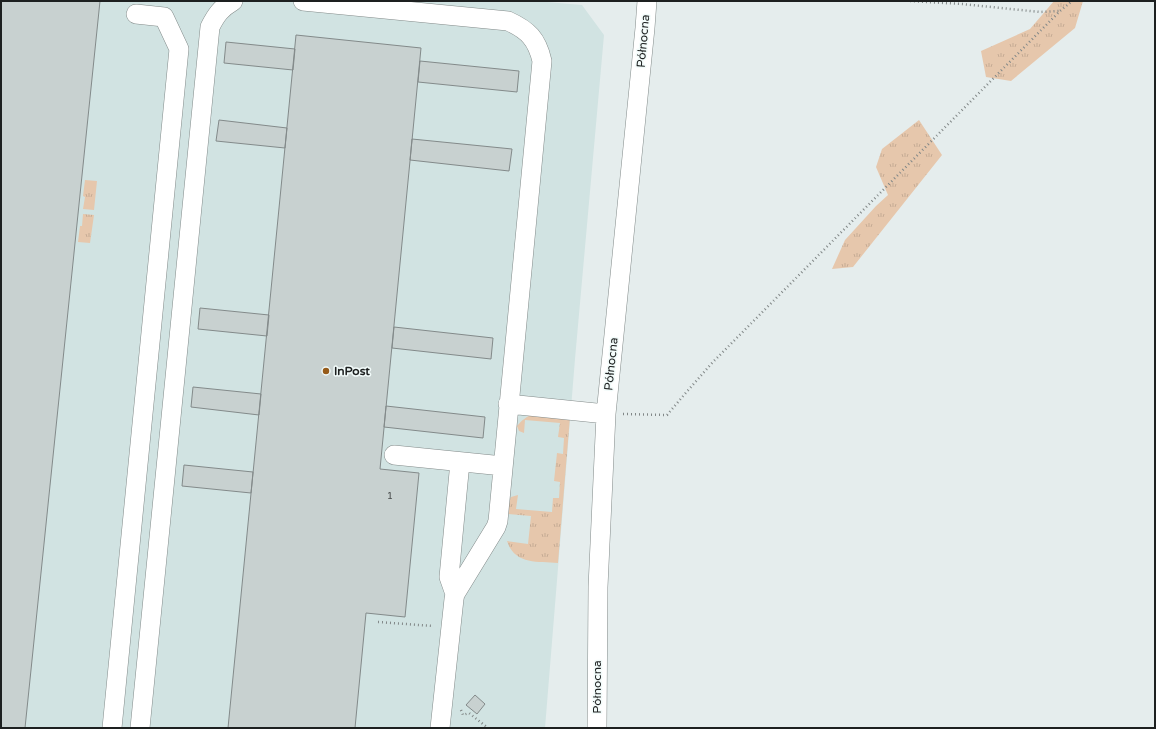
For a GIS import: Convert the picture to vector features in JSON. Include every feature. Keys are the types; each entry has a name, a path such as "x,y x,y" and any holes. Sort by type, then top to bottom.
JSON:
{"street":[{"path":"140,728 210,27 217,13 224,6 233,1"},
{"path":"303,1 502,20 526,30 534,40 542,61 496,527 456,594 450,628 440,728"},
{"name":"Północna","path":"597,728 598,587 606,414 647,1"},
{"path":"112,728 179,48 164,18 136,14"},
{"path":"508,404 606,414"},
{"path":"394,455 503,466"},
{"path":"456,594 449,577 460,462"}],"path":[{"path":"910,1 962,4 1040,12 1060,11"},
{"path":"606,414 668,415 684,394 712,363 1060,11 1072,1"},
{"path":"378,622 433,626"},
{"path":"481,724 488,728"}],"shaded area":[{"path":"1,1 535,1 582,5 604,35 575,359 545,728 1,728"}],"green space":[{"path":"1054,1 1083,1 1075,28 1011,81 986,77 981,51 1030,29"},
{"path":"919,120 942,155 853,267 832,269 845,240 888,195 876,167 882,149"},
{"path":"85,180 97,181 94,210 83,209"},
{"path":"83,214 94,215 90,243 78,242"},
{"path":"533,414 570,417 558,563 521,558 515,554 507,541 528,544 531,516 508,514 509,501 511,497 518,495 516,509 552,512 553,498 559,498 560,482 554,481 557,453 563,454 564,438 558,437 560,423 525,420 524,433 519,431 517,426 528,416"}],"building":[{"path":"1,1 100,1 25,728 1,728"},
{"name":"InPost","path":"296,35 421,48 380,469 419,473 405,617 366,613 355,728 228,728"},
{"path":"226,42 295,49 293,70 224,63"},
{"path":"420,61 519,71 517,92 418,82"},
{"path":"219,120 287,128 285,148 216,141"},
{"path":"412,139 512,149 509,171 410,160"},
{"path":"200,308 269,315 267,336 198,329"},
{"path":"394,327 493,338 491,359 392,348"},
{"path":"193,387 261,394 259,415 191,407"},
{"path":"386,406 485,417 483,438 384,427"},
{"path":"184,465 253,472 251,493 182,486"},
{"path":"475,695 485,704 477,714 466,705"}],"place":[{"name":"InPost","path":"326,371"}]}
